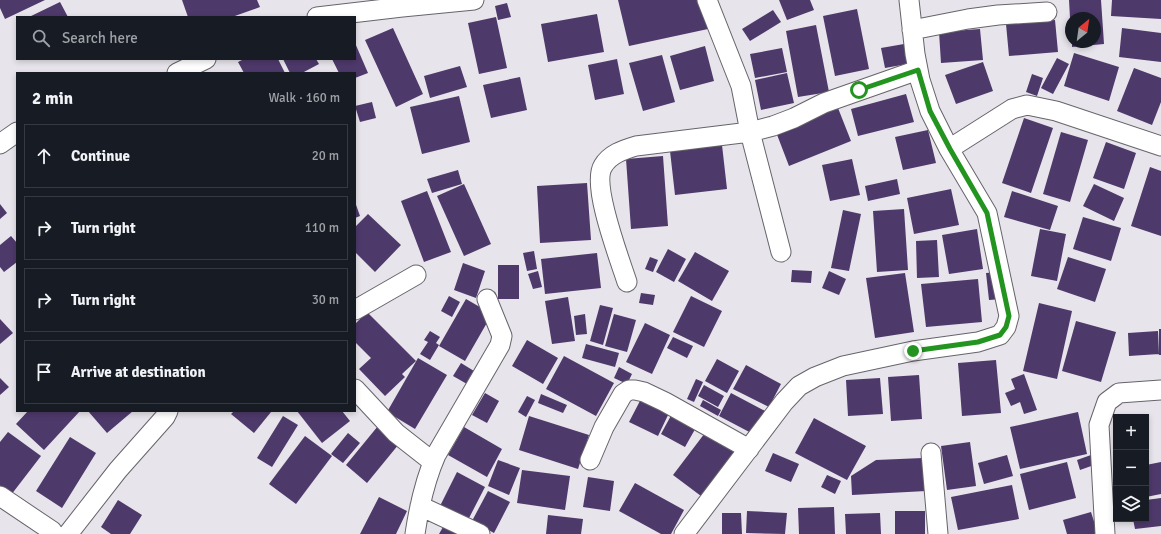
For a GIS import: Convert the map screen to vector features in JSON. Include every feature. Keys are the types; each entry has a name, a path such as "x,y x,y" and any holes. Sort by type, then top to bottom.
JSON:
{"street":[{"path":"326,16 474,0"},
{"path":"708,0 741,86 750,132 781,252"},
{"path":"684,534 784,402 799,386 843,366 905,352 978,342 1000,335 1006,327 1009,316 987,213 930,111 918,70 909,0"},
{"path":"912,30 968,19 998,15 1047,12"},
{"path":"179,72 204,60"},
{"path":"627,282 601,200 599,175 602,166 609,158 620,151 636,146 750,132 774,126 824,103 918,70"},
{"path":"950,149 1012,109 1027,105 1056,111 1161,146"},
{"path":"0,144 16,133"},
{"path":"356,309 416,275"},
{"path":"415,534 420,506 436,455 500,345 502,336 487,299"},
{"path":"356,390 396,433 433,462"},
{"path":"590,460 604,427 623,394 629,390 644,392 665,402 749,449"},
{"path":"1105,534 1099,425 1107,402 1119,392 1161,390"},
{"path":"68,534 118,470 165,417 168,412"},
{"path":"931,453 938,534"},
{"path":"0,496 52,531 54,534"},
{"path":"420,506 480,534"}],"building":[{"path":"0,0 45,0 5,19 0,8"},
{"path":"182,0 257,0 260,7 235,16 188,16"},
{"path":"618,0 701,0 708,29 629,46"},
{"path":"779,0 810,0 814,10 787,20"},
{"path":"1069,0 1101,0 1104,44 1101,44 1101,12 1070,12"},
{"path":"1112,0 1161,0 1161,19 1111,16"},
{"path":"60,2 67,16 31,16"},
{"path":"507,3 511,17 498,20 495,6"},
{"path":"857,9 869,69 835,76 823,16"},
{"path":"773,10 781,22 750,41 742,29"},
{"path":"597,14 604,52 548,62 541,24"},
{"path":"496,17 507,68 479,74 468,23"},
{"path":"1055,20 1058,52 1009,56 1006,24"},
{"path":"816,25 829,92 798,97 786,31"},
{"path":"393,28 423,94 396,107 365,40"},
{"path":"1122,28 1161,33 1161,62 1119,57"},
{"path":"980,29 983,60 941,63 939,32"},
{"path":"904,44 907,64 885,68 881,48"},
{"path":"356,45 368,73 356,78 356,72 338,72 332,60 356,60"},
{"path":"705,46 714,81 680,90 670,56"},
{"path":"782,48 787,72 755,78 750,54"},
{"path":"1074,53 1119,67 1109,101 1064,86"},
{"path":"662,55 675,102 643,111 629,63"},
{"path":"1057,58 1069,64 1053,94 1041,88"},
{"path":"617,59 624,94 595,100 588,65"},
{"path":"242,60 278,60 284,72 243,72 238,62"},
{"path":"284,60 317,60 319,64 304,72 290,72"},
{"path":"983,62 993,91 956,104 945,75"},
{"path":"460,66 467,87 430,98 424,76"},
{"path":"1134,68 1161,78 1161,102 1152,125 1117,111"},
{"path":"787,73 794,103 761,110 755,80"},
{"path":"1032,74 1043,78 1037,96 1026,92"},
{"path":"520,77 527,110 491,118 483,85"},
{"path":"906,94 914,122 858,136 851,109"},
{"path":"459,96 470,142 422,154 410,107"},
{"path":"372,102 376,118 360,122 356,106"},
{"path":"838,108 851,141 789,166 776,132"},
{"path":"1024,118 1053,128 1031,193 1002,183"},
{"path":"928,130 936,163 903,170 895,137"},
{"path":"1061,132 1088,140 1070,202 1043,194"},
{"path":"1106,142 1136,153 1124,189 1093,178"},
{"path":"722,145 727,189 675,195 670,151"},
{"path":"663,156 668,226 631,229 626,159"},
{"path":"852,159 860,195 830,201 822,165"},
{"path":"1150,167 1161,171 1161,236 1131,226"},
{"path":"458,170 462,184 432,193 427,179"},
{"path":"897,179 900,194 868,201 865,186"},
{"path":"587,183 591,240 540,243 537,186"},
{"path":"464,184 491,244 464,256 437,196"},
{"path":"1094,184 1124,198 1114,221 1083,206"},
{"path":"951,189 959,225 914,234 907,198"},
{"path":"427,191 451,252 424,262 401,201"},
{"path":"1012,191 1058,206 1050,230 1004,217"},
{"path":"0,204 7,213 0,219"},
{"path":"356,205 360,216 356,218"},
{"path":"904,209 908,270 877,272 873,211"},
{"path":"843,210 861,214 849,271 831,268"},
{"path":"368,214 401,245 375,272 356,253 356,226"},
{"path":"1083,217 1121,228 1111,261 1073,249"},
{"path":"977,229 983,269 949,274 942,235"},
{"path":"1040,229 1066,234 1057,281 1031,276"},
{"path":"11,236 16,242 16,263 4,272 0,267 0,245"},
{"path":"937,240 939,277 917,278 916,241"},
{"path":"668,249 686,259 674,282 656,272"},
{"path":"534,251 537,269 527,271 523,253"},
{"path":"695,252 729,271 712,301 678,281"},
{"path":"597,253 601,288 545,294 541,259"},
{"path":"650,257 658,260 653,272 645,269"},
{"path":"1068,257 1106,269 1095,302 1057,289"},
{"path":"463,263 485,271 476,298 454,290"},
{"path":"498,265 519,265 519,299 498,299"},
{"path":"792,270 812,271 811,283 791,282"},
{"path":"538,271 542,287 533,289 528,274"},
{"path":"829,271 846,279 839,295 822,288"},
{"path":"998,272 1002,299 989,300 986,273"},
{"path":"905,273 914,332 875,338 866,278"},
{"path":"978,279 982,322 926,327 921,284"},
{"path":"641,293 655,295 653,305 639,303"},
{"path":"449,296 460,302 452,317 441,311"},
{"path":"691,296 722,311 704,347 673,332"},
{"path":"568,297 575,341 552,344 545,301"},
{"path":"466,299 492,314 465,361 439,346"},
{"path":"1039,303 1072,311 1057,379 1023,371"},
{"path":"600,305 613,308 603,345 590,341"},
{"path":"367,312 416,361 402,374 405,377 385,396 359,369 371,358 356,343 356,323"},
{"path":"585,314 587,334 576,335 574,316"},
{"path":"614,314 636,320 627,352 605,346"},
{"path":"0,319 13,333 0,344"},
{"path":"1076,321 1116,332 1101,382 1062,371"},
{"path":"645,323 670,335 652,374 626,362"},
{"path":"1159,329 1161,329 1161,355 1159,355"},
{"path":"430,331 440,337 436,343 439,345 430,360 420,354 428,342 424,340"},
{"path":"1158,331 1159,354 1129,356 1128,333"},
{"path":"673,337 693,346 687,358 667,348"},
{"path":"527,340 558,358 543,384 512,366"},
{"path":"586,344 619,353 615,367 582,358"},
{"path":"564,356 614,383 596,416 546,389"},
{"path":"418,358 447,375 415,429 387,412"},
{"path":"717,359 739,371 727,393 705,381"},
{"path":"996,360 1001,413 962,416 958,363"},
{"path":"461,363 474,371 467,384 453,376"},
{"path":"746,365 781,384 769,407 733,389"},
{"path":"619,367 632,374 627,384 614,378"},
{"path":"1024,374 1037,410 1024,414 1020,402 1011,406 1005,393 1015,389 1011,379"},
{"path":"919,375 922,419 891,421 888,377"},
{"path":"0,378 9,387 0,395"},
{"path":"880,378 883,414 848,416 846,380"},
{"path":"696,379 703,382 694,402 687,399"},
{"path":"704,385 724,396 718,407 698,396"},
{"path":"485,393 499,401 487,423 472,415"},
{"path":"731,393 767,412 755,435 719,416"},
{"path":"541,394 567,405 563,413 538,403"},
{"path":"527,396 535,400 526,417 518,412"},
{"path":"641,399 669,413 658,436 629,422"},
{"path":"703,400 721,410 718,416 700,406"},
{"path":"674,410 698,424 685,447 661,434"},
{"path":"27,412 79,412 44,450 16,424"},
{"path":"89,412 132,412 107,433"},
{"path":"233,412 271,412 254,433 231,414"},
{"path":"298,412 343,412 350,421 322,443"},
{"path":"1078,412 1087,454 1020,469 1010,427"},
{"path":"283,416 298,425 272,467 257,458"},
{"path":"529,416 589,435 578,469 519,450"},
{"path":"814,418 866,446 847,480 795,453"},
{"path":"711,425 739,446 701,496 673,475"},
{"path":"378,426 399,444 367,483 346,465"},
{"path":"464,427 502,449 487,477 448,455"},
{"path":"8,432 41,456 11,495 0,487 0,442"},
{"path":"348,433 360,443 343,463 331,454"},
{"path":"305,436 332,456 296,504 269,484"},
{"path":"70,437 96,453 62,508 36,491"},
{"path":"970,442 976,486 947,490 941,446"},
{"path":"773,453 799,464 791,482 765,471"},
{"path":"1007,455 1013,476 984,484 978,463"},
{"path":"1091,455 1094,465 1080,470 1077,460"},
{"path":"923,458 926,491 852,495 851,476 876,460"},
{"path":"498,460 520,468 509,495 488,486"},
{"path":"1067,462 1076,498 1029,510 1020,474"},
{"path":"1161,462 1161,494 1149,496 1149,486 1149,464"},
{"path":"522,470 570,476 565,510 517,503"},
{"path":"457,472 485,487 468,520 440,506"},
{"path":"827,475 841,481 835,494 821,487"},
{"path":"588,477 614,481 610,511 583,507"},
{"path":"635,483 684,510 671,534 661,534 619,511"},
{"path":"1012,485 1019,519 958,530 951,497"},
{"path":"488,491 510,502 494,533 472,521"},
{"path":"379,497 407,511 396,534 360,534"},
{"path":"1161,498 1161,526 1135,529 1134,522 1149,522 1149,500"},
{"path":"118,500 142,515 130,534 111,534 101,527"},
{"path":"834,507 835,534 799,534 798,508"},
{"path":"747,511 787,513 785,534 746,533"},
{"path":"895,511 925,511 925,534 895,534"},
{"path":"1091,512 1098,534 1067,534 1063,520"},
{"path":"722,513 741,513 742,534 722,534"},
{"path":"880,513 881,534 846,534 845,514"},
{"path":"548,515 583,519 581,534 546,534"},
{"path":"443,527 457,534 439,534"}],"route":[{"path":"859,90 918,70 930,111 987,213 1009,316 1006,327 1000,335 978,342 913,351"}]}
